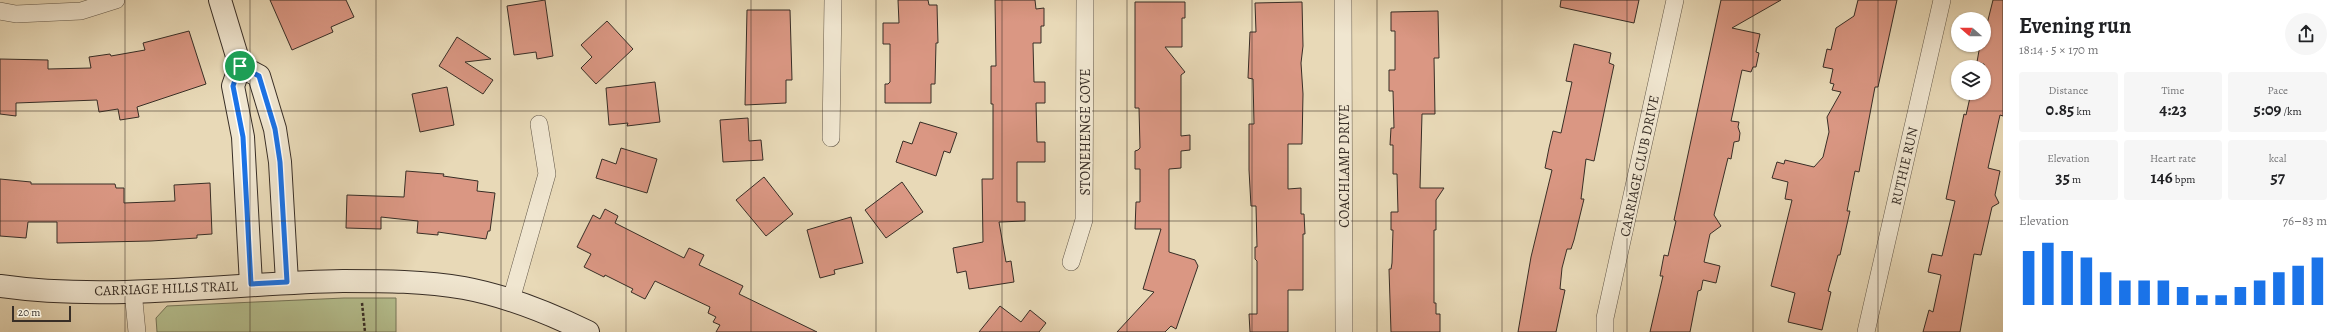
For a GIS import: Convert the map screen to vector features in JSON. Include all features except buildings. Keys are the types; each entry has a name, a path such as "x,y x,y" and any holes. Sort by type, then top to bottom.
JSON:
{"street":[{"path":"0,12 16,14 81,11 116,0"},
{"path":"220,0 240,66 233,86 243,137 251,284"},
{"path":"831,138 833,0"},
{"name":"STONEHENGE COVE","path":"1071,262 1084,220 1085,0"},
{"name":"COACHLAMP DRIVE","path":"1343,0 1344,332"},
{"name":"CARRIAGE CLUB DRIVE","path":"1605,332 1605,318 1675,0"},
{"name":"RUTHIE RUN","path":"1866,332 1942,0"},
{"path":"240,66 259,76 275,129 280,162 287,282"},
{"path":"511,300 547,174 540,124"},
{"name":"CARRIAGE HILLS TRAIL","path":"0,286 35,291 133,290 287,282 400,281 464,288 511,300 588,332"},
{"path":"133,290 137,332"}],"path":[{"path":"362,303 365,332"}],"green space":[{"path":"344,298 396,298 396,332 157,332 156,318 167,306"}],"route":[{"path":"240,66 259,76 275,129 280,162 287,282 251,284 243,137 233,86 240,66"}]}
